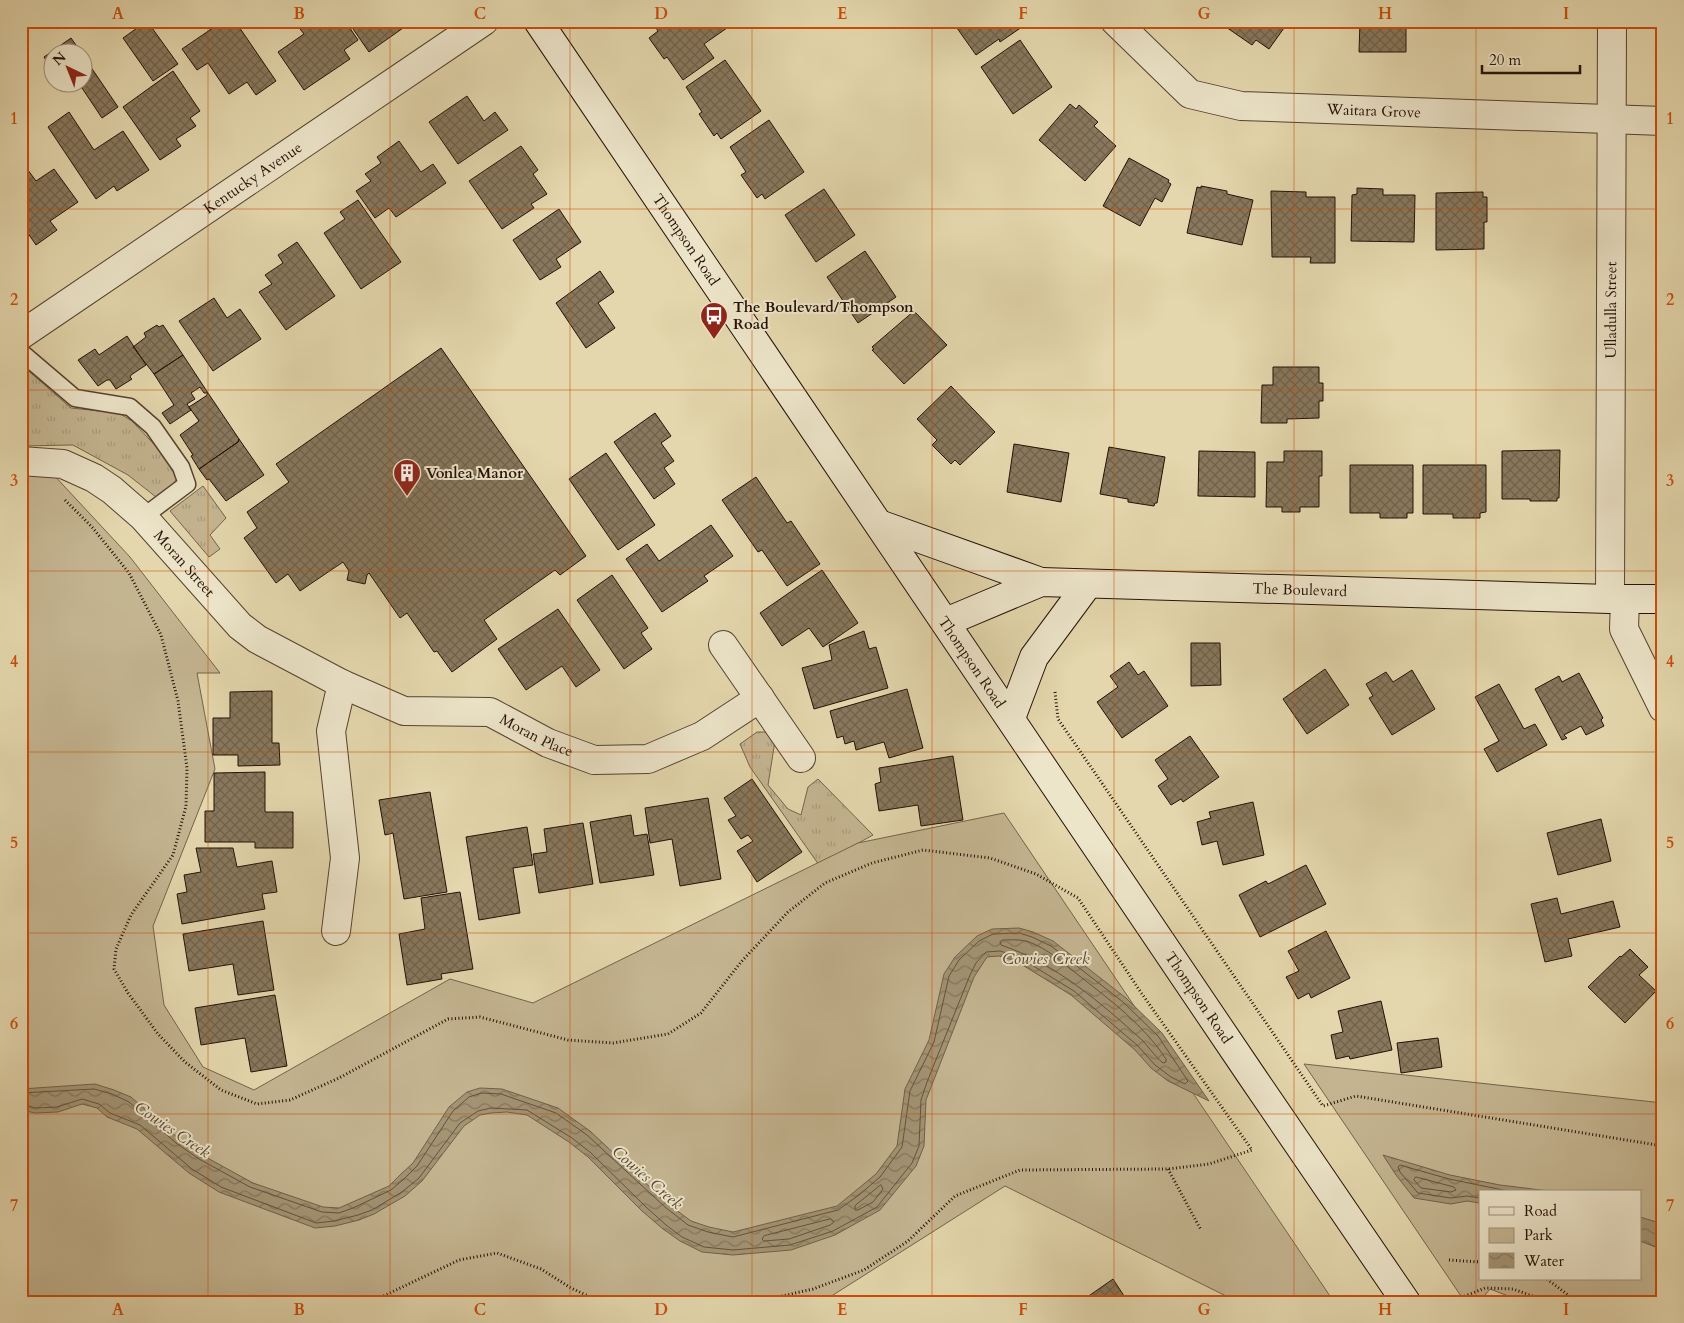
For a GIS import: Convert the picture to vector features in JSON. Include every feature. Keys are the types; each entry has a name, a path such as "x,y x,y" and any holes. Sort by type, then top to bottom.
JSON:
{"street":[{"name":"Kentucky Avenue","path":"21,335 484,21"},
{"name":"Thompson Road","path":"538,21 1406,1302"},
{"name":"Waitara Grove","path":"1114,21 1190,94 1242,106 1663,121"},
{"name":"Ulladulla Street","path":"1612,21 1618,599 1624,629 1663,708"},
{"name":"Moran Street","path":"21,461 63,464 94,478 126,500 240,626 257,640 342,684"},
{"path":"879,524 1041,582"},
{"name":"The Boulevard","path":"946,622 1041,582 1663,600"},
{"path":"1010,718 1034,657 1088,584"},
{"path":"723,645 801,758"},
{"path":"336,931 345,858 332,731 342,684"},
{"name":"Moran Place","path":"342,684 404,711 490,712 548,742 594,760 648,760 702,736 760,698"}],"lane":[{"path":"21,352 75,398 130,407 153,427 181,467 187,484 143,517"}],"path":[{"path":"59,494 92,527 129,573 161,635 178,701 187,768 186,806 173,855 131,915 116,949 114,969 128,994 158,1034 185,1062 221,1090 257,1104 290,1100 339,1078 448,1019 480,1017 568,1040 613,1043 668,1034 701,1013 741,962 788,912 825,883 872,863 923,850 990,858 1036,874 1078,898 1252,1150 1209,1164 1168,1169 1020,1170 955,1196 908,1241 864,1270 813,1289 769,1299 731,1302"},
{"path":"1054,685 1058,718 1323,1106 1356,1096 1663,1146"},
{"path":"1168,1169 1202,1230"},
{"path":"371,1302 459,1260 497,1253 541,1269 571,1288 601,1302"},
{"path":"1448,1260 1479,1262"},
{"path":"1548,1280 1577,1302"},
{"path":"1458,1299 1485,1288 1513,1289 1549,1302"}],"green space":[{"path":"24,367 71,408 119,413 132,421 167,458 177,479 156,497 128,475 73,445 21,446 21,369"},
{"path":"21,470 51,472 130,557 220,673 197,673 215,769 153,926 164,1005 203,1067 254,1090 450,979 533,1003 858,843 1004,813 1334,1302 1238,1302 1005,1186 822,1302 21,1302"},
{"path":"203,486 226,518 210,535 220,549 209,557 170,511"},
{"path":"757,732 769,732 775,741 768,785 788,809 801,815 808,787 818,779 873,835 819,865 750,767 740,744"},
{"path":"1304,1064 1663,1103 1663,1302 1524,1302 1490,1289 1479,1302 1465,1302"}],"water":[{"name":"Cowies Creek","path":"1019,928 1053,941 1126,998 1162,1033 1209,1101 1168,1081 1151,1068 1135,1050 1071,995 1016,961 999,956 987,957 974,977 926,1100 924,1146 916,1166 880,1210 835,1235 791,1250 733,1255 702,1252 680,1241 642,1211 588,1157 569,1142 527,1115 507,1112 480,1115 464,1126 422,1181 405,1196 374,1214 359,1220 335,1226 315,1228 219,1192 189,1173 137,1129 107,1117 97,1108 82,1104 58,1112 35,1113 21,1110 21,1089 95,1084 131,1097 179,1139 202,1155 253,1183 323,1207 339,1208 389,1186 413,1163 449,1107 467,1092 480,1088 502,1089 558,1108 590,1131 668,1204 691,1221 733,1232 837,1206 876,1174 897,1146 905,1089 929,1040 944,974 955,957 977,936 992,929"},
{"path":"1383,1155 1450,1175 1500,1185 1541,1190 1479,1190 1479,1203 1467,1201 1451,1204 1414,1198"},
{"path":"1642,1218 1663,1224 1663,1250 1642,1242"}],"building":[{"path":"147,21 178,64 153,81 123,38"},
{"path":"223,21 235,21 276,81 256,95 247,82 229,94 208,63 197,70 182,49"},
{"path":"302,21 345,21 358,40 344,50 350,59 304,90 278,52 304,34 297,25"},
{"path":"359,21 413,21 369,52 351,26"},
{"path":"653,21 737,21 704,44 714,58 683,80 667,57 664,59 649,38 658,31"},
{"path":"952,21 1021,21 1023,23 1020,25 1022,27 1000,42 999,39 976,55"},
{"path":"1226,21 1289,21 1269,49 1256,40 1252,45 1223,25"},
{"path":"1360,21 1406,21 1406,52 1359,52"},
{"path":"71,38 74,42 65,42"},
{"path":"1020,40 1052,87 1013,114 981,67"},
{"path":"725,60 761,111 721,139 717,133 714,136 699,114 702,112 686,87"},
{"path":"92,69 118,107 102,118 85,92 92,92"},
{"path":"173,71 200,111 190,118 196,126 176,139 181,146 160,160 123,107"},
{"path":"467,96 484,121 495,112 508,130 458,164 429,122"},
{"path":"1070,104 1076,109 1079,105 1098,122 1094,126 1116,146 1085,181 1039,140"},
{"path":"69,112 94,150 123,131 149,170 117,191 114,186 96,199 48,127"},
{"path":"769,120 804,172 765,199 762,194 757,198 741,175 746,172 730,147"},
{"path":"399,141 421,172 433,164 446,183 396,217 389,208 375,218 356,191 371,181 365,174 381,163 377,157"},
{"path":"521,146 538,170 533,174 547,194 531,204 534,208 502,229 469,181"},
{"path":"1129,158 1169,180 1168,182 1171,184 1162,202 1155,198 1140,226 1103,206"},
{"path":"25,166 36,181 54,169 78,202 50,221 57,230 36,245 21,223 21,169"},
{"path":"1201,186 1227,191 1227,194 1253,200 1242,245 1187,233 1197,187 1201,188"},
{"path":"1357,188 1383,189 1383,195 1415,195 1414,242 1351,241 1352,195 1357,194"},
{"path":"824,189 855,235 816,262 785,215"},
{"path":"1271,191 1306,192 1306,197 1335,197 1335,263 1310,263 1311,257 1272,257"},
{"path":"1483,192 1483,197 1487,197 1487,222 1484,222 1484,249 1436,250 1436,193"},
{"path":"358,200 401,262 361,289 324,233 345,219 340,212"},
{"path":"559,209 581,242 556,259 561,267 540,280 513,240"},
{"path":"297,242 335,296 286,330 259,292 272,284 265,275 283,263 278,255"},
{"path":"865,251 896,297 858,323 827,277"},
{"path":"600,271 614,292 598,303 615,328 586,348 556,303"},
{"path":"214,298 227,318 240,309 261,339 213,371 179,321"},
{"path":"914,311 947,345 904,384 872,350 874,349 872,347"},
{"path":"157,325 159,327 163,325 183,355 154,374 133,347 146,337 144,333"},
{"path":"127,336 146,365 131,375 132,379 116,389 110,380 98,386 78,360 95,349 99,355"},
{"name":"Vonlea Manor","path":"441,348 586,556 560,575 555,570 484,620 497,639 452,672 437,651 434,652 407,613 400,618 369,573 365,584 347,580 349,571 343,562 300,591 288,574 276,583 244,538 257,528 247,512 289,482 276,464"},
{"path":"183,355 208,393 204,393 200,387 191,393 195,399 187,404 191,410 170,424 162,413 174,405 154,374"},
{"path":"1273,367 1319,367 1319,383 1323,383 1323,401 1319,401 1319,418 1287,419 1287,423 1261,423 1262,385 1273,385"},
{"path":"951,386 995,432 960,465 955,460 951,464 932,445 937,440 917,419"},
{"path":"208,393 239,439 238,442 199,469 191,456 193,455 180,435 199,421 189,407"},
{"path":"655,413 671,436 661,443 674,461 664,468 675,484 654,499 614,442"},
{"path":"239,439 264,475 226,501 199,469 238,442"},
{"path":"1014,444 1069,453 1061,502 1007,492"},
{"path":"1109,447 1165,457 1157,503 1154,506 1128,502 1128,499 1100,494"},
{"path":"1560,450 1559,498 1557,498 1557,501 1502,499 1502,451"},
{"path":"1199,451 1255,452 1255,497 1198,496"},
{"path":"1284,451 1322,451 1322,476 1319,476 1319,507 1300,507 1300,512 1282,512 1282,507 1266,507 1267,462 1284,462"},
{"path":"606,453 655,525 618,550 569,479"},
{"path":"1350,465 1413,465 1413,513 1407,513 1407,518 1380,518 1380,513 1350,513"},
{"path":"1423,465 1486,465 1486,512 1480,513 1480,518 1453,518 1453,514 1423,514"},
{"path":"756,477 787,523 791,521 820,564 787,586 762,550 758,552 722,500"},
{"path":"711,525 733,556 704,576 708,581 662,612 626,559 647,544 659,561"},
{"path":"822,570 858,623 823,647 809,628 782,646 760,613"},
{"path":"612,575 648,628 641,633 652,649 624,669 577,600"},
{"path":"558,609 600,670 576,687 562,666 526,690 498,649"},
{"path":"864,631 869,649 876,647 888,688 814,709 802,668 832,660 829,645"},
{"path":"1191,643 1220,643 1221,685 1191,686"},
{"path":"1129,662 1138,675 1144,671 1168,706 1122,738 1097,702 1118,687 1110,676"},
{"path":"1325,669 1349,705 1307,734 1283,699"},
{"path":"1412,670 1435,709 1392,735 1369,698 1373,696 1366,684 1386,672 1393,682"},
{"path":"1579,673 1603,718 1601,720 1604,726 1586,735 1581,726 1564,735 1567,738 1562,740 1535,689 1559,676 1562,682"},
{"path":"1499,684 1524,729 1535,724 1547,745 1497,772 1484,749 1499,741 1475,697"},
{"path":"907,689 923,748 889,758 884,742 856,750 854,741 845,744 843,736 837,738 830,711"},
{"path":"272,691 272,743 279,743 280,765 238,766 238,755 213,755 213,718 230,718 230,692"},
{"path":"1190,736 1219,777 1183,802 1181,799 1171,805 1158,786 1168,779 1155,760"},
{"path":"953,756 963,820 921,826 918,805 879,811 875,784 881,782 879,768"},
{"path":"265,772 265,812 293,812 293,848 255,848 255,842 205,842 205,811 214,811 214,773"},
{"path":"752,779 802,852 757,882 737,851 753,841 748,835 741,839 728,820 736,816 724,798"},
{"path":"430,792 447,892 404,899 393,833 385,835 379,800"},
{"path":"708,798 721,879 680,886 672,839 650,843 645,808"},
{"path":"1253,802 1264,855 1223,865 1217,841 1202,845 1197,822 1211,818 1209,812"},
{"path":"631,815 634,836 647,834 654,875 600,883 590,822"},
{"path":"1601,819 1611,861 1558,875 1547,833"},
{"path":"583,823 593,884 539,893 533,854 547,852 544,829"},
{"path":"527,827 533,865 513,868 520,913 479,920 466,837"},
{"path":"196,848 233,848 237,867 272,861 277,892 262,894 265,909 182,924 177,894 187,892 184,875 201,872"},
{"path":"1306,865 1326,904 1260,937 1239,895 1266,881 1268,884"},
{"path":"460,892 473,969 441,974 442,979 407,985 399,934 425,929 421,898"},
{"path":"1557,898 1561,914 1613,901 1620,927 1568,939 1572,956 1545,962 1531,904"},
{"path":"263,921 274,990 238,995 233,964 189,971 183,934"},
{"path":"1326,931 1350,978 1311,998 1309,993 1298,999 1286,977 1299,971 1288,951"},
{"path":"1630,949 1648,967 1639,975 1656,991 1625,1023 1588,987 1620,956"},
{"path":"275,995 287,1066 251,1072 245,1038 201,1045 195,1008"},
{"path":"1381,1001 1392,1050 1350,1059 1349,1056 1336,1059 1331,1035 1343,1032 1338,1011"},
{"path":"1438,1038 1442,1067 1401,1073 1397,1043"},
{"path":"1113,1279 1128,1302 1080,1302"}],"place":[{"name":"The Boulevard/Thompson Road","path":"714,340"},
{"name":"Vonlea Manor","path":"407,497"}]}
